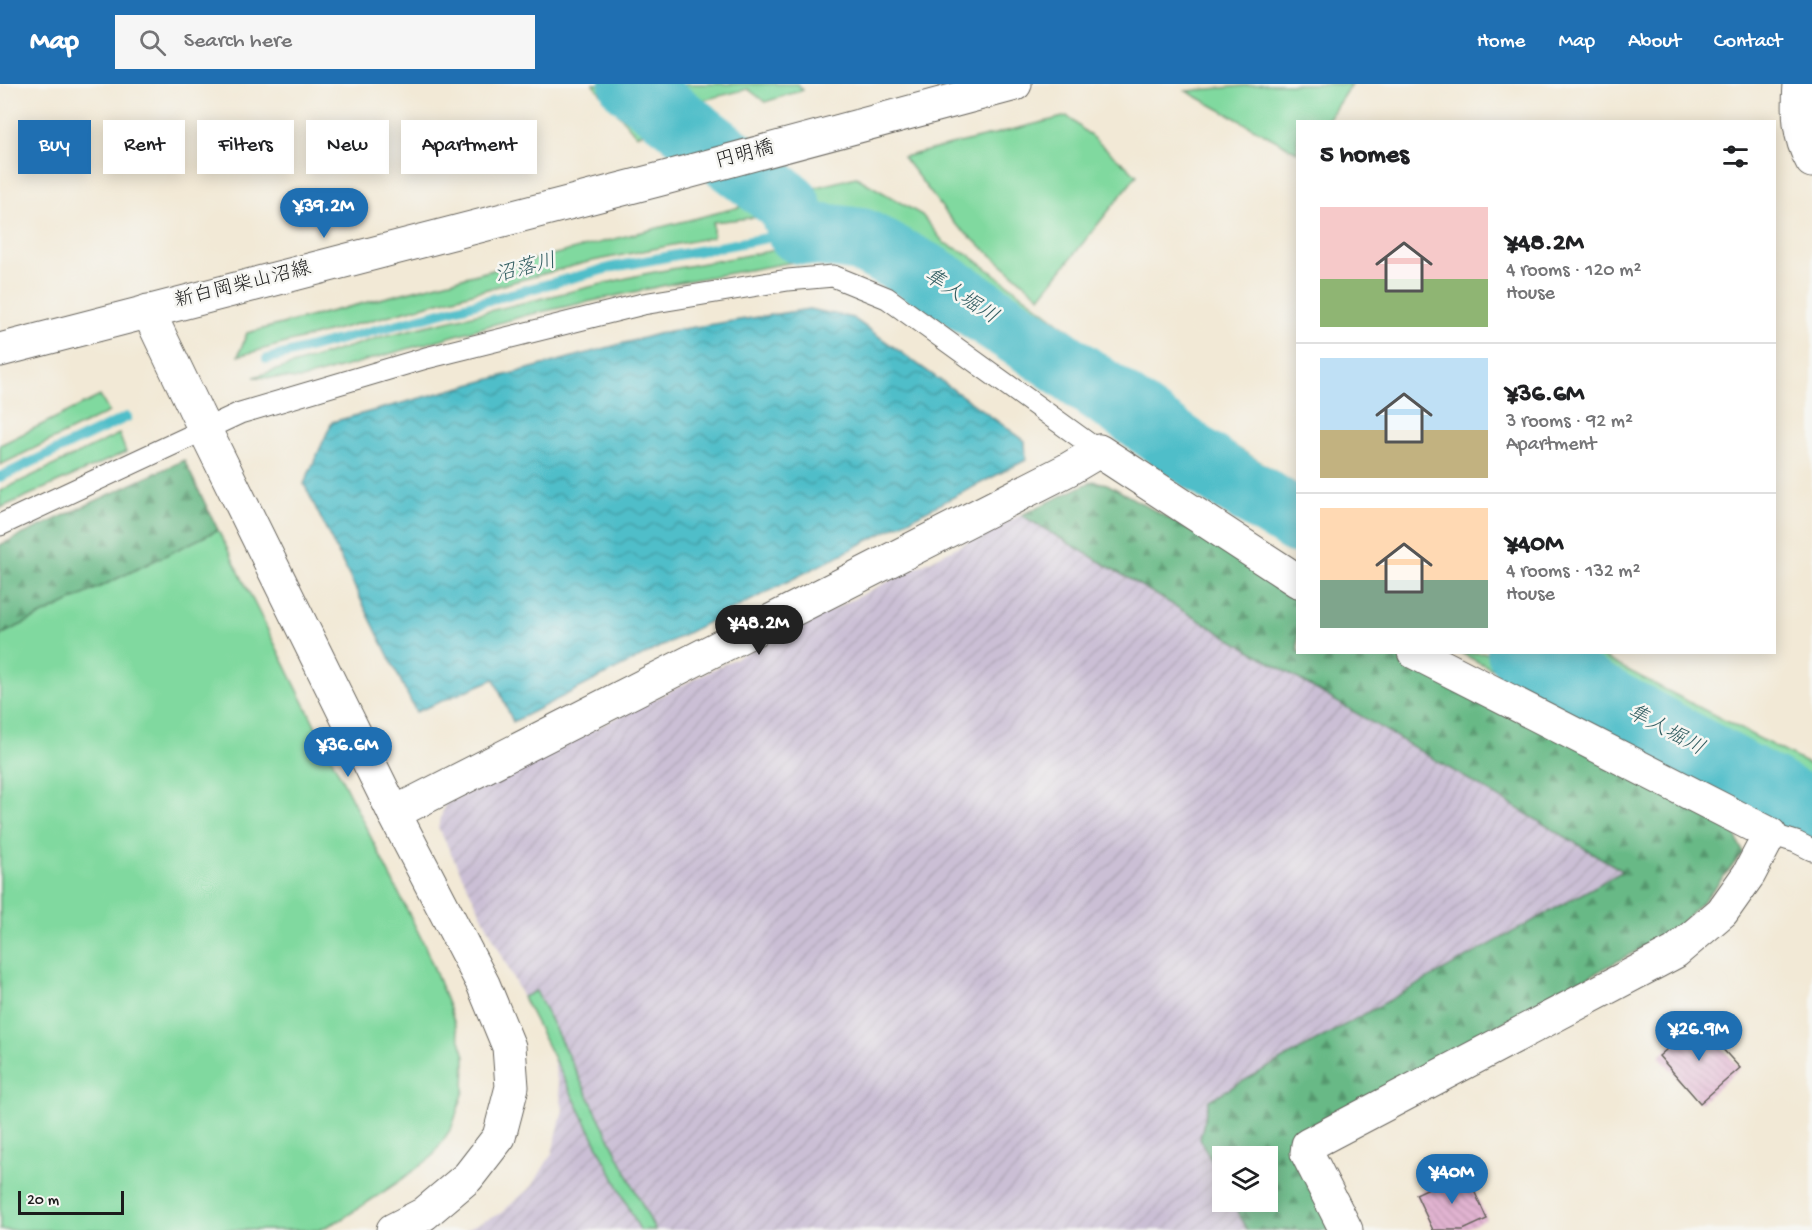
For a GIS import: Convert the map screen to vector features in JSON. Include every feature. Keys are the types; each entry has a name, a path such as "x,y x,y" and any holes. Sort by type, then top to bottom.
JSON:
{"street":[{"name":"円明橋","path":"661,179 829,132 1015,84"},
{"path":"1800,84 1797,116 1801,134 1812,161"},
{"name":"新白岡柴山沼線","path":"0,350 661,179"},
{"path":"148,310 394,813 483,984 509,1047 512,1087 499,1137 468,1177 424,1214 393,1230"},
{"path":"394,813 1045,481 1099,451 1296,581"},
{"path":"1346,1230 1307,1154 1308,1145 1675,952 1722,912 1749,874 1770,834 1418,654"}],"lane":[{"path":"0,525 240,413 426,358 643,304 788,280 832,276 887,298 1099,451"},
{"path":"1770,834 1812,850"}],"shaded area":[{"path":"1021,515 1624,871 1209,1100 1200,1139 1212,1162 1212,1212 1237,1212 1247,1230 466,1230 501,1213 533,1185 552,1153 563,1110 553,1058 438,827 445,804"}],"green space":[{"path":"593,84 614,84 659,130 636,135"},
{"path":"661,84 798,84 803,90 765,102 748,89 687,104"},
{"path":"1267,84 1351,84 1328,120 1296,120 1296,151 1186,91"},
{"path":"1067,116 1137,175 1040,297 954,223 903,157"},
{"path":"856,177 922,215 944,243 966,253 1177,410 1296,484 1296,506 1222,458 1132,393 1080,351 1017,313 949,261 861,222 814,224 794,193"},
{"path":"759,202 770,216 713,222 713,237 588,262 238,356 247,333"},
{"path":"825,241 864,247 1028,347 1296,536 1296,553 1148,459 889,276 854,261 794,262 680,282 527,315 301,379 254,377 380,337 644,274"},
{"path":"100,396 109,412 0,465 0,445"},
{"path":"119,434 126,452 0,508 0,491"},
{"path":"184,460 218,530 0,635 0,545"},
{"path":"1093,481 1107,484 1296,589 1296,654 1411,654 1735,834 1743,853 1706,898 1672,932 1291,1137 1288,1145 1334,1230 1247,1230 1237,1212 1278,1212 1278,1146 1212,1146 1212,1162 1200,1139 1209,1100 1623,871 1021,515"},
{"path":"218,530 425,946 450,1009 465,1056 464,1091 452,1127 432,1157 342,1219 319,1230 0,1230 0,635"},
{"path":"1463,654 1496,654 1812,816 1812,834"},
{"path":"1546,654 1597,654 1812,766 1812,784"},
{"path":"536,991 655,1230 640,1230 523,997"}],"water":[{"path":"809,309 853,318 1025,441 1026,460 513,722 494,679 416,712 304,484 332,422 669,331"}],"building":[{"path":"1698,1022 1740,1068 1700,1103 1659,1056"},
{"path":"1465,1171 1487,1219 1463,1230 1433,1230 1416,1194"}],"waterway":[{"name":"隼人堀川","path":"631,84 788,203 799,232 861,240 934,279 1052,356 1223,476 1296,521"},
{"name":"沼落川","path":"267,359 613,267 799,232"},
{"name":"沼落川","path":"0,477 127,417"},
{"name":"隼人堀川","path":"1523,654 1812,811"}]}
